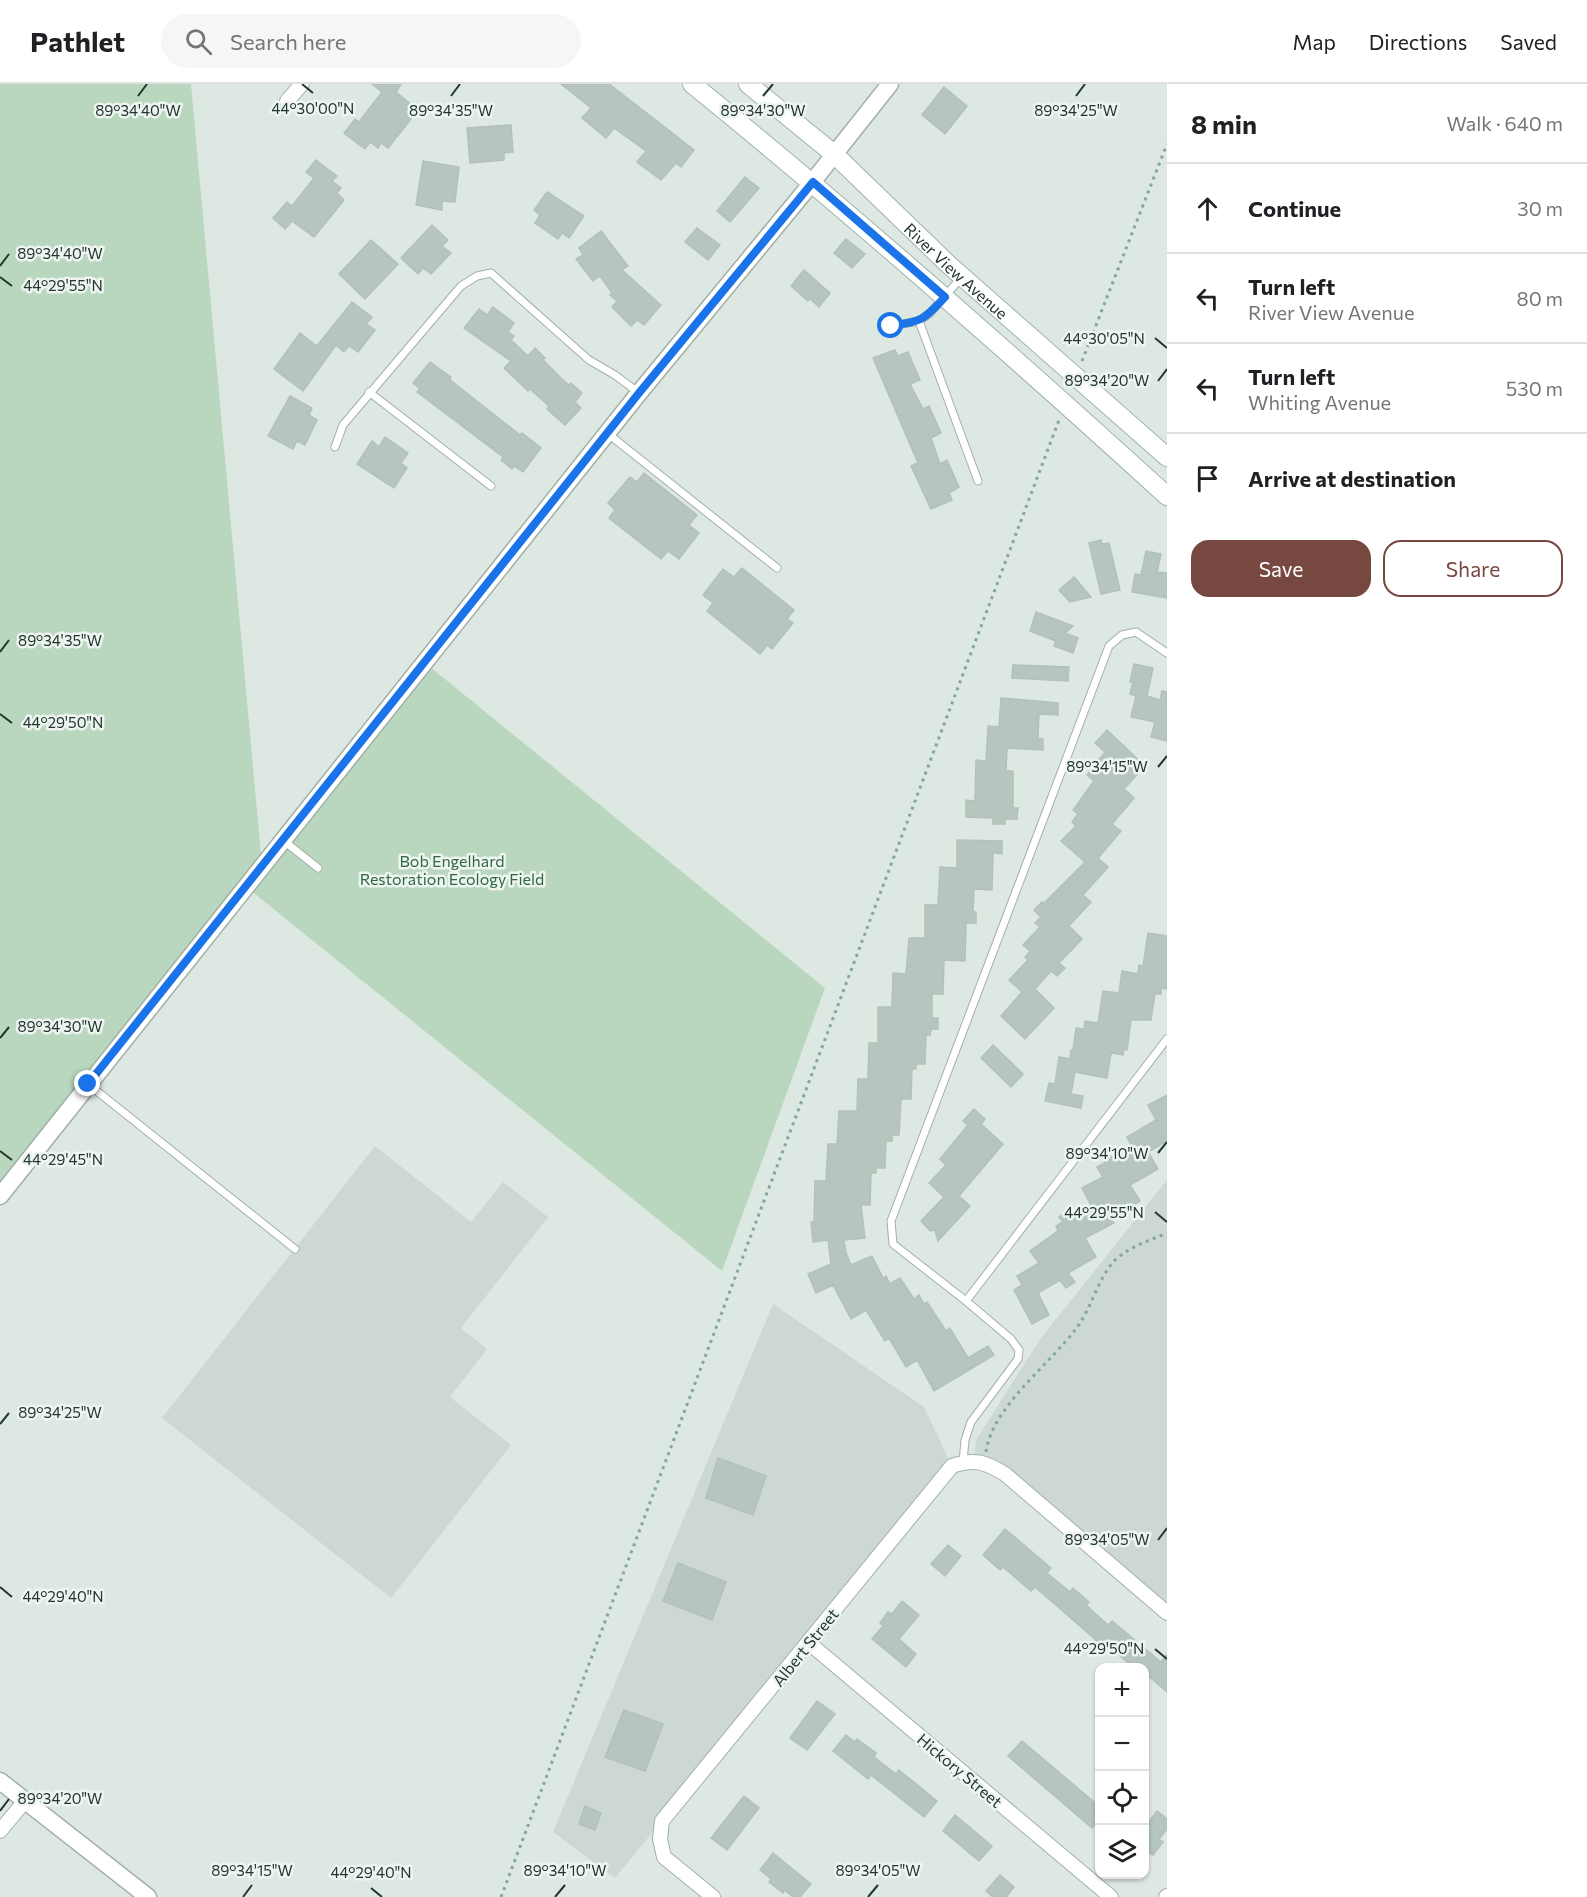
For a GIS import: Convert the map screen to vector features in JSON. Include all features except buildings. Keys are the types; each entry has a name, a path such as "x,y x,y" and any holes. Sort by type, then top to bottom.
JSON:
{"main road":[{"name":"River View Avenue","path":"692,84 813,182 1066,404 1167,496"},
{"name":"River View Avenue","path":"748,84 834,154 963,276 1167,457"}],"street":[{"path":"287,100 302,84"},
{"path":"0,1196 282,839 890,84"},
{"path":"963,1462 985,1462 1005,1474 1167,1612"},
{"name":"Albert Street","path":"713,1897 664,1857 660,1839 662,1821 940,1479 952,1466 963,1462"},
{"name":"Hickory Street","path":"809,1643 1111,1897"},
{"path":"0,1781 148,1897"},
{"path":"0,1831 25,1801"}],"lane":[{"path":"335,447 344,425 369,392 461,286 477,276 491,273 589,360 615,375 639,393"},
{"path":"891,326 919,321 930,313 963,276"},
{"path":"919,321 978,481"},
{"path":"369,392 491,486"},
{"path":"607,433 777,568"},
{"path":"963,1462 965,1440 971,1422 1018,1359 1020,1350 1011,1339 966,1301 892,1244 891,1221 1109,646 1122,634 1136,632 1167,653"},
{"path":"282,839 318,868"},
{"path":"966,1301 1167,1039"},
{"path":"88,1084 295,1249"}],"path":[{"path":"1076,376 1167,144"},
{"path":"501,1897 1066,404"},
{"path":"985,1462 988,1438 1005,1409 1078,1325 1113,1262 1130,1248 1167,1233"}],"shaded area":[{"path":"375,1146 471,1222 503,1182 548,1217 461,1328 487,1349 450,1397 511,1445 391,1598 162,1418"},
{"path":"1167,1180 1167,1613 1005,1474 974,1462 976,1440 1041,1338"},
{"path":"773,1304 924,1407 952,1466 615,1878 553,1832"}],"green space":[{"path":"0,84 191,84 261,855 0,1183"},
{"name":"Bob Engelhard Restoration Ecology Field","path":"424,662 825,988 722,1271 245,886"}],"route":[{"path":"88,1084 639,393 813,182 945,297 919,321 891,326"}]}
